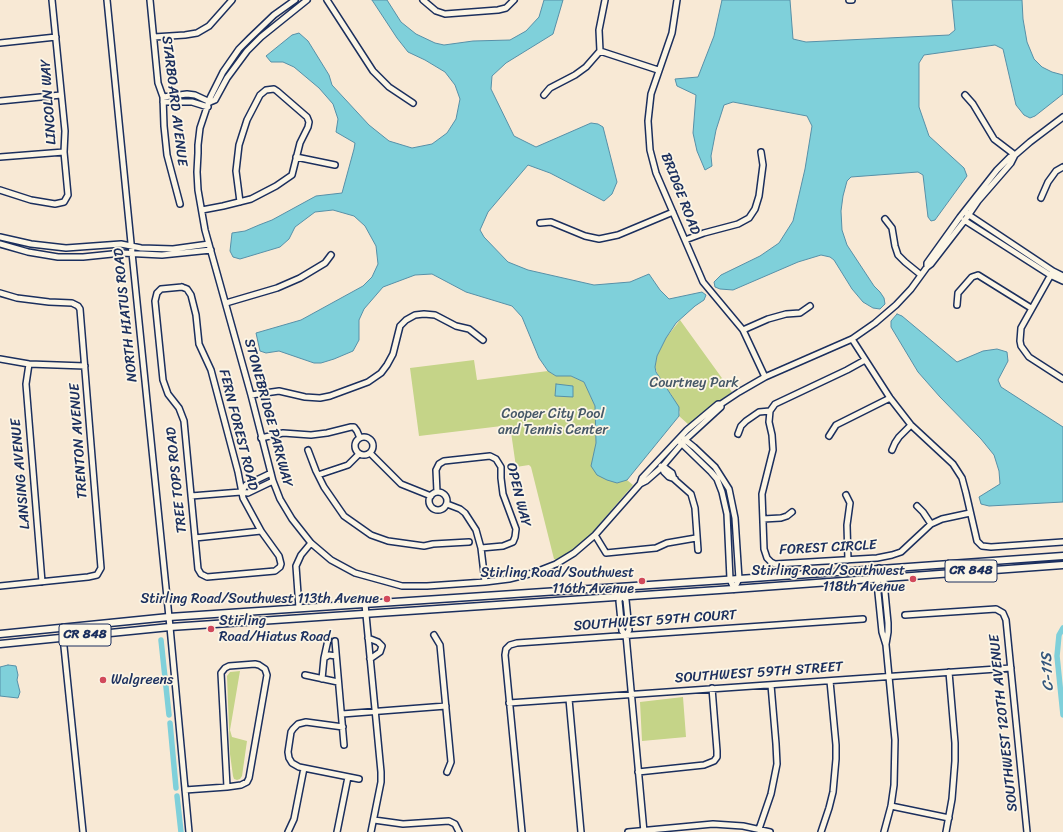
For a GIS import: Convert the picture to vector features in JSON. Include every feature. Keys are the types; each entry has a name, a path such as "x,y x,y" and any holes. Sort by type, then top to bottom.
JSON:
{"main road":[{"name":"CR 848","path":"0,634 169,617 1063,556"},
{"name":"CR 848","path":"0,644 170,627 1063,565"}],"street":[{"name":"LINCOLN WAY","path":"0,190 31,200 55,204 64,202 68,195 64,152 65,132 52,0"},
{"name":"NORTH HIATUS ROAD","path":"107,0 189,832"},
{"name":"STARBOARD AVENUE","path":"150,0 158,84 163,100 167,155 180,204"},
{"path":"154,37 197,33 209,26 232,0"},
{"name":"STONEBRIDGE PARKWAY","path":"295,0 262,26 239,49 223,72 213,92 200,128 198,145 197,172 202,210 210,247 251,395 261,438 273,481 280,499 292,519 311,543 331,560 355,573 402,586 427,586 509,579 533,573 556,564 574,553 595,535 640,484 642,478 657,462 721,407 721,404 765,378 852,339 896,305 921,275 927,266 927,262 964,211 998,170 1010,157 1015,155 1063,117"},
{"name":"STONEBRIDGE PARKWAY","path":"209,104 215,100 227,78 247,52 261,37 307,0"},
{"path":"328,0 373,71 389,87 413,103"},
{"path":"423,0 436,11 445,14 498,10 506,8 514,0"},
{"path":"544,95 550,88 586,67 600,51 599,30 605,0"},
{"name":"BRIDGE ROAD","path":"676,0 672,33 651,94 649,114 650,150 656,173 703,282 743,330 765,378"},
{"path":"0,43 56,37"},
{"path":"600,51 658,70"},
{"path":"202,210 240,202 251,199 276,186 292,175 300,144 309,122 307,117 277,91 270,89 263,91 247,120 239,145 236,171 240,202"},
{"path":"163,100 187,94 196,95 209,104"},
{"path":"0,101 61,95"},
{"path":"965,95 973,104 994,139 1015,155"},
{"path":"0,157 64,152"},
{"path":"685,240 704,233 738,224 749,218 755,209 759,196 763,165 761,152"},
{"name":"STONEBRIDGE PARKWAY","path":"927,266 931,264 978,201 1012,163 1015,155"},
{"path":"296,157 335,165"},
{"path":"1041,198 1048,182 1056,171 1063,167"},
{"path":"964,211 1063,281"},
{"path":"540,223 551,222 584,236 599,239 618,235 672,212"},
{"path":"960,217 1051,273 1063,276"},
{"path":"885,219 892,228 898,255 921,275"},
{"path":"0,237 31,244 66,248 121,244 141,248 173,249 210,247"},
{"path":"0,244 45,256 66,257 132,253 162,256 210,247"},
{"path":"66,248 66,257"},
{"path":"226,303 277,288 300,278 322,266 331,255"},
{"path":"1051,273 1020,328 1019,334 1021,346 1029,356 1063,379"},
{"path":"957,305 958,293 972,277 978,275 1031,308"},
{"name":"TREE TOPS ROAD","path":"187,288 182,287 163,289 157,293 155,301 163,376 167,391 179,408 184,421 198,570 201,574"},
{"name":"FERN FOREST ROAD","path":"187,288 191,295 196,315 199,344 211,370 238,472 241,492 247,508 279,556 281,564 277,570 271,572 210,576 201,574"},
{"name":"TRENTON AVENUE","path":"0,293 30,299 72,303 78,306 82,316 101,568 97,575 42,582"},
{"path":"743,330 768,319 786,314 800,313 810,306"},
{"path":"251,395 279,391 305,397 320,398 330,396 368,382 381,373 387,366 393,354 400,326 406,320 415,315 424,314 434,316 456,326 469,329 483,340"},
{"path":"852,339 890,398 911,425 953,464 962,478 976,541 982,546 990,547 1063,542"},
{"path":"0,359 29,364 85,366"},
{"path":"738,434 741,426 759,412 770,411 775,404 865,360"},
{"name":"LANSING AVENUE","path":"29,364 26,384 42,582"},
{"path":"829,436 836,425 890,398"},
{"name":"FOREST CIRCLE","path":"770,411 769,422 773,450 772,458 762,489 765,554 771,562 775,564 848,560 877,558 892,555 901,552 930,524 942,519 970,513"},
{"path":"892,450 899,437 911,425"},
{"path":"261,438 283,433 311,435 326,434 351,427 354,427 357,430 360,438"},
{"path":"360,438 366,438 371,441 373,446 370,452 366,455 359,454 356,451 355,445 360,438"},
{"path":"682,440 694,447 715,467 729,489 735,518 739,579 734,589"},
{"path":"682,440 711,472 717,480 722,492 727,514 730,579 734,589"},
{"name":"STONEBRIDGE PARKWAY","path":"640,484 646,482 662,467 682,440"},
{"path":"308,450 318,475 344,516 371,535 388,541 424,546 468,542"},
{"path":"370,452 401,484 431,496"},
{"path":"318,475 348,465 359,454"},
{"name":"OPEN WAY","path":"437,492 436,470 439,464 444,461 490,456 496,459 501,467 503,494 516,529 515,537 512,542 503,546 481,548"},
{"path":"657,462 669,477 675,479 691,494 695,508 698,550"},
{"path":"241,492 246,485 271,474"},
{"path":"191,496 241,492 248,493 273,481"},
{"path":"437,492 445,496 447,504 441,510 433,509 429,504 431,496 437,492"},
{"path":"846,494 850,503 847,525 848,560"},
{"path":"447,504 460,509 468,516 476,530 481,548 485,582"},
{"path":"917,506 923,512 930,524"},
{"path":"763,519 781,518 792,512"},
{"path":"195,538 261,531"},
{"path":"595,535 606,553 656,548 667,543 696,538"},
{"path":"300,608 296,566 301,555 311,543"},
{"path":"879,568 880,577 877,583 882,632 886,644 895,740 895,768 891,806 884,832"},
{"path":"0,586 42,582"},
{"path":"620,587 621,595 626,600 629,630 626,635 630,694 644,831"},
{"path":"365,604 381,782 371,832"},
{"name":"SOUTHWEST 120TH AVENUE","path":"905,615 996,610 1003,613 1006,620 1027,832"},
{"name":"SOUTHWEST 59TH COURT","path":"509,704 505,655 506,649 510,645 517,643 863,618"},
{"path":"434,635 440,645 446,706 451,762 447,772"},
{"path":"63,638 82,832"},
{"path":"368,638 378,642 382,646 380,652 370,659"},
{"path":"322,679 324,658 328,640"},
{"path":"335,641 344,745"},
{"path":"324,658 328,655 336,656"},
{"path":"185,790 226,787 244,784 249,778 267,678 265,669 262,666 255,664 229,666 223,670 220,676 226,787"},
{"name":"SOUTHWEST 59TH STREET","path":"509,704 712,688 1011,668"},
{"path":"946,832 954,778 955,760 955,737 949,672"},
{"path":"304,675 338,682"},
{"path":"821,832 833,792 836,759 830,681"},
{"path":"759,829 771,794 776,764 776,744 771,685"},
{"path":"638,772 704,765 714,761 717,750 712,688"},
{"path":"569,699 581,832"},
{"path":"509,704 522,832"},
{"path":"342,714 446,706"},
{"path":"343,727 301,722 295,726 291,732 288,755 290,760 295,765 304,768 359,778"},
{"path":"288,832 294,819 304,768"},
{"path":"336,832 348,777"},
{"path":"891,806 949,818"},
{"path":"374,820 403,824 445,820 455,824 459,832"},
{"path":"628,832 713,824 743,826 770,832"}],"green space":[{"name":"Courtney Park","path":"680,320 732,392 689,425 679,416 680,412 671,394 660,380 655,367 657,356 666,338"},
{"name":"Cooper City Pool and Tennis Center","path":"474,360 477,380 548,371 556,376 571,376 584,382 595,406 596,443 592,466 617,483 627,480 633,485 590,535 574,549 557,560 554,559 531,467 529,465 516,467 510,425 419,436 410,368"},
{"path":"240,671 230,730 232,737 247,741 242,776 237,780 234,779 233,776 230,754 227,676 230,672"},
{"path":"683,697 686,737 642,741 640,702"}],"water":[{"path":"372,0 387,0 401,22 416,34 435,43 444,45 473,41 510,40 526,31 539,17 544,0 563,0 553,34 506,63 492,76 491,89 514,136 536,147 591,123 598,124 603,127 617,182 612,194 604,201 550,173 528,165 488,212 480,230 484,237 508,262 528,270 594,285 630,282 649,274 660,290 669,299 702,292 706,295 704,300 676,323 657,356 655,367 656,372 679,407 679,416 627,480 617,483 607,480 597,475 591,466 596,443 595,406 584,382 571,376 556,376 548,371 539,358 522,317 512,306 466,292 432,274 415,275 383,287 364,309 359,320 359,340 353,351 321,363 314,363 279,351 266,353 260,351 256,333 301,320 363,286 372,277 378,264 376,246 365,226 354,216 333,210 315,212 295,227 289,239 280,247 240,259 233,257 230,251 232,233 245,231 272,220 316,196 342,193 355,143 336,132 338,119 333,104 319,88 294,67 283,62 271,62 266,56 292,35 299,33 308,41 329,75 332,85 369,125 389,141 412,148 432,144 447,133 456,119 460,99 455,85 445,72 408,52"},
{"path":"722,0 790,0 793,39 806,42 949,35 955,30 952,0 1022,0 1023,19 1027,42 1034,59 1042,67 1063,75 1063,94 1035,116 1030,118 1024,115 1016,105 1003,49 995,45 924,55 919,63 919,107 929,136 964,168 967,176 935,220 931,221 928,217 923,175 918,172 851,177 847,181 841,211 842,230 847,245 874,286 884,298 885,304 880,309 873,308 863,302 852,289 834,260 830,257 821,255 798,262 733,290 720,289 715,287 714,282 721,275 760,256 779,243 793,221 805,169 812,126 807,116 733,102 724,105 716,130 711,156 712,166 705,170 697,151 693,133 696,95 677,86 675,79 698,77 714,36"},
{"path":"897,314 902,316 957,362 983,351 997,349 1007,352 1008,361 998,380 1001,387 1063,427 1063,502 989,506 981,504 979,497 1000,484 999,471 994,455 981,439 918,372 891,327 891,321"},
{"path":"556,384 573,386 573,397 555,396"},
{"path":"8,665 16,666 20,692 18,698 0,696 0,667"}],"waterway":[{"name":"C-11S","path":"1063,628 1059,635 1057,656 1063,715"},
{"path":"161,640 169,715"},
{"path":"170,723 176,788"},
{"path":"177,796 181,832"}],"place":[{"name":"Stirling Road/Southwest 118th Avenue","path":"913,579"},
{"name":"Stirling Road/Southwest 116th Avenue","path":"642,581"},
{"name":"Stirling Road/Southwest 113th Avenue","path":"387,599"},
{"name":"Stirling Road/Hiatus Road","path":"211,629"},
{"name":"Walgreens","path":"103,680"}]}
